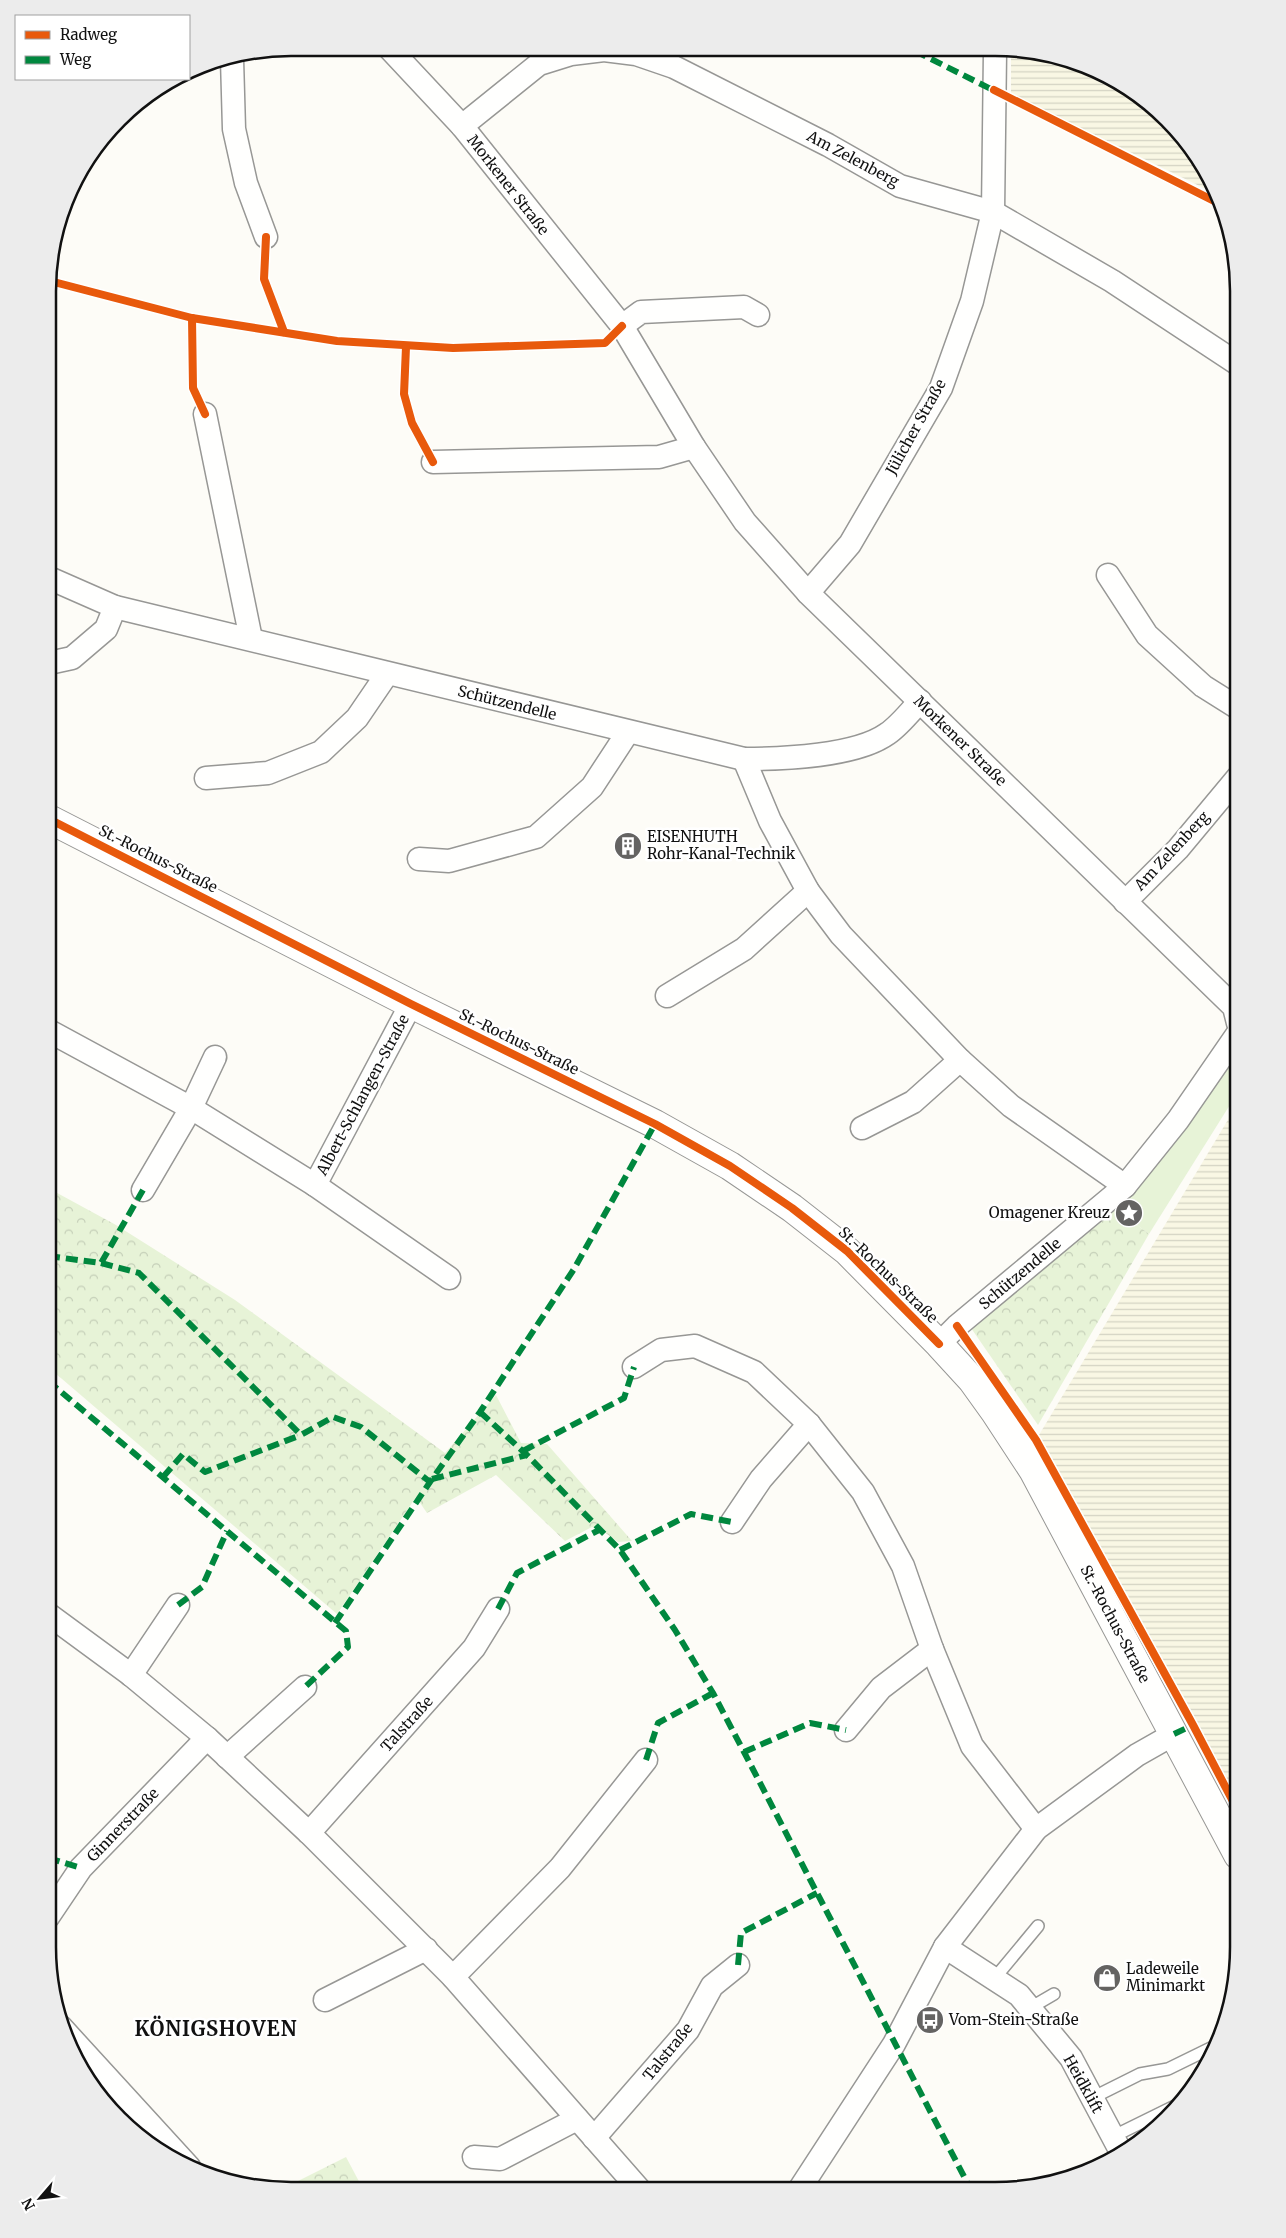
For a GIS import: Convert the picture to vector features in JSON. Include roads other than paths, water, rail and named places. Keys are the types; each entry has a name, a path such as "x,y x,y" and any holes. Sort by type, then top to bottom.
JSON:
{"street":[{"name":"Morkener Straße","path":"396,56 462,126 622,326 694,447 745,522 808,593 1230,1003"},
{"name":"Am Zelenberg","path":"462,126 539,64 565,56"},
{"name":"Am Zelenberg","path":"642,56 674,66 828,145 900,186 993,212 1112,281 1230,359"},
{"name":"Jülicher Straße","path":"808,593 850,544 941,388 972,301 993,212 995,56"},
{"path":"232,64 234,129 246,183 266,237"},
{"path":"622,326 641,312 744,307 758,315"},
{"path":"205,414 251,639"},
{"path":"433,462 659,457 694,447"},
{"path":"1108,575 1147,635 1203,686 1230,703"},
{"name":"Schützendelle","path":"56,581 115,607 744,759 782,759 864,747 888,734 920,701"},
{"path":"56,661 72,658 106,629 115,607"},
{"path":"206,778 268,773 321,752 357,718 387,674"},
{"path":"419,859 449,862 536,837 592,787 628,732"},
{"path":"744,759 770,821 808,891 841,935 960,1060 1011,1106 1125,1186"},
{"name":"Am Zelenberg","path":"1125,902 1178,849 1230,787"},
{"name":"St.-Rochus-Straße","path":"56,823 411,1004 655,1124 730,1166 792,1208 847,1251 940,1344 972,1380 1033,1470 1230,1840"},
{"path":"667,996 744,950 808,891"},
{"name":"Albert-Schlangen-Straße","path":"316,1185 411,1004"},
{"name":"Albert-Schlangen-Straße","path":"56,1035 190,1108 316,1185 449,1278"},
{"name":"Schützendelle","path":"940,1344 957,1326 1125,1186 1178,1120 1230,1045"},
{"path":"143,1190 190,1108 215,1057"},
{"path":"862,1128 912,1102 960,1060"},
{"path":"634,1367 661,1350 695,1346 754,1372 809,1424 862,1492 903,1566 932,1649 972,1746 1036,1829"},
{"path":"732,1522 761,1479 809,1424"},
{"path":"131,1675 178,1605"},
{"name":"Talstraße","path":"309,1833 474,1648 498,1609"},
{"path":"56,1620 131,1675 208,1738 309,1833 453,1977 633,2182"},
{"path":"846,1730 881,1688 932,1649"},
{"path":"227,1757 305,1687"},
{"path":"803,2182 894,2044 946,1947 1036,1829 1137,1755 1174,1734"},
{"name":"Ginnerstraße","path":"56,1905 80,1868 208,1738"},
{"path":"453,1977 560,1868 646,1760"},
{"name":"Heidklift","path":"946,1947 1019,1995 1071,2058 1117,2144"},
{"path":"325,2000 426,1950"},
{"name":"Talstraße","path":"594,2138 688,2030 712,1986 738,1965"},
{"path":"77,2045 173,2149"},
{"path":"474,2158 500,2159 577,2119"}],"lane":[{"path":"994,1979 1038,1926"},
{"path":"1030,2008 1054,1994"},
{"path":"1092,2098 1140,2074 1168,2070 1206,2052"},
{"path":"1117,2144 1154,2120"}],"place":[{"name":"EISENHUTH Rohr-Kanal-Technik","path":"628,846"},
{"name":"Omagener Kreuz","path":"1129,1213"},
{"name":"Ladeweile Minimarkt","path":"1107,1978"},
{"name":"Vom-Stein-Straße","path":"930,2020"}],"district":[{"name":"KÖNIGSHOVEN","path":"216,2029"}]}
